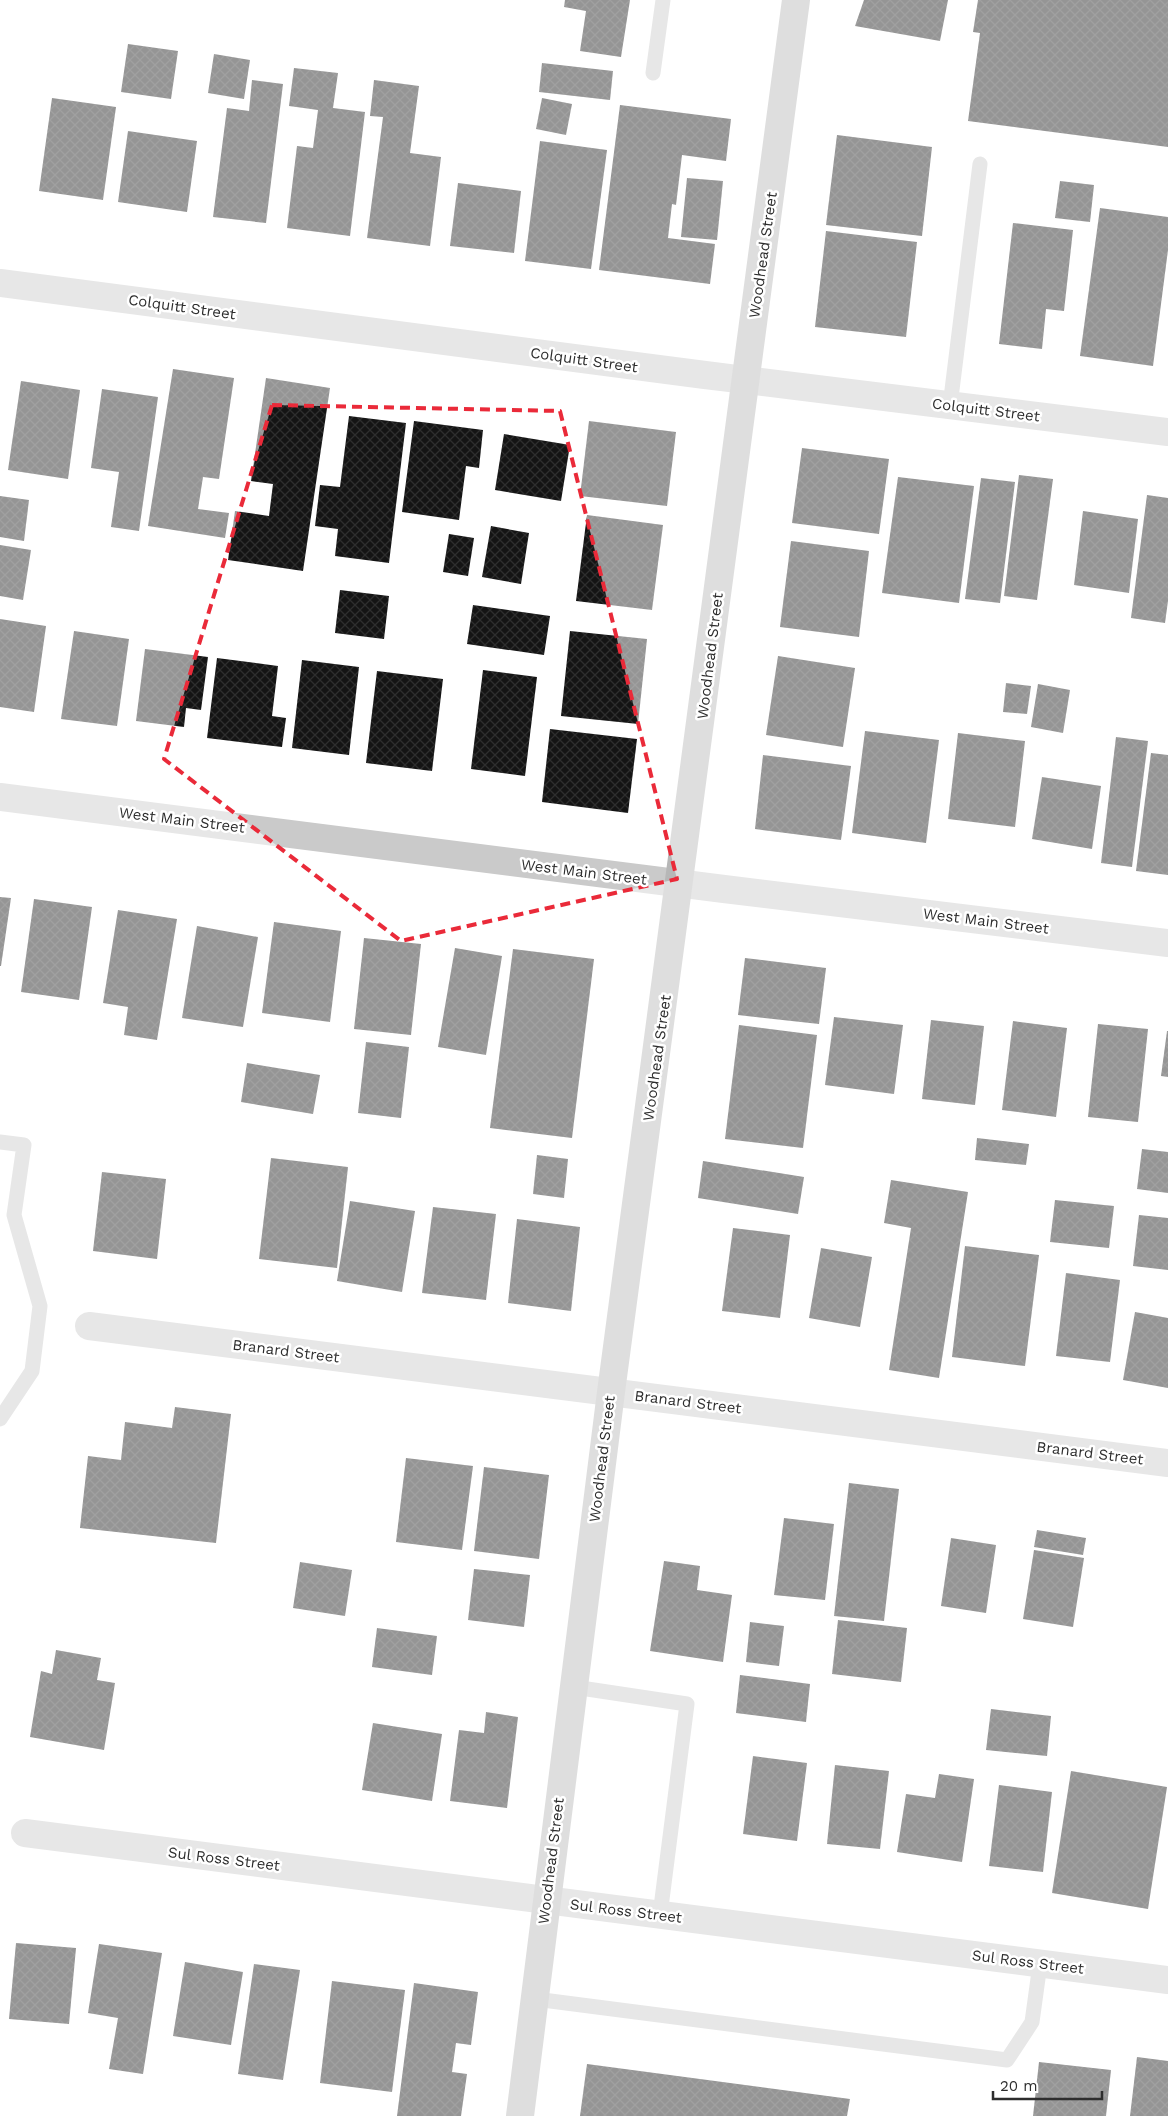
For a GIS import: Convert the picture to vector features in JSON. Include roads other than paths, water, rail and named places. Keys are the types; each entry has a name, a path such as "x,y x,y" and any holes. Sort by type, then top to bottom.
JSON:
{"street":[{"name":"Woodhead Street","path":"520,2116 611,1392 796,0"},
{"name":"Colquitt Street","path":"0,283 746,381 1168,432"},
{"name":"West Main Street","path":"0,797 680,884 1168,943"},
{"name":"Branard Street","path":"89,1326 1168,1463"},
{"name":"Sul Ross Street","path":"25,1833 1168,1980"}],"lane":[{"path":"654,73 663,0"},
{"path":"950,406 980,164"},
{"path":"0,1142 24,1146 14,1215 40,1306 32,1371 0,1418"},
{"path":"574,1687 688,1704 660,1915"},
{"path":"535,1998 1007,2060 1032,2022 1040,1964"}]}
